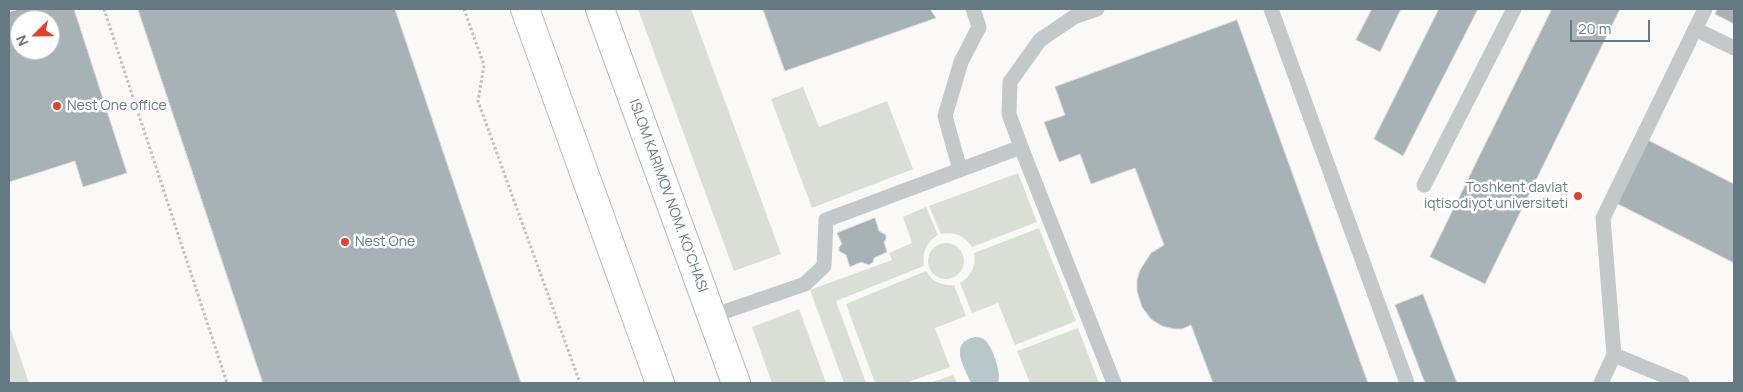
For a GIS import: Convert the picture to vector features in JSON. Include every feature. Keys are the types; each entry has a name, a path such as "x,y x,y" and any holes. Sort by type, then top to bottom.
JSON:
{"main road":[{"path":"525,9 660,383"},
{"name":"ISLOM KARIMOV NOM. KO'CHASI","path":"600,9 736,383"}],"lane":[{"path":"960,170 945,116 961,62 979,27 972,9"},
{"path":"1097,9 1074,17 1040,40 1010,82 1009,114 1114,383"},
{"path":"1271,9 1407,383"},
{"path":"1424,185 1514,9"},
{"path":"1601,383 1614,355 1602,218 1705,9"},
{"path":"1695,29 1734,48"},
{"path":"712,316 805,284 824,266 826,220 1021,147"},
{"path":"1614,355 1682,383"}],"path":[{"path":"104,9 227,383"},
{"path":"464,9 484,65 478,101 580,383"}],"shaded area":[{"path":"638,9 691,9 781,254 734,271"},
{"path":"803,87 819,127 887,101 913,169 812,208 771,99"},
{"path":"1018,173 1037,222 972,247 959,235 941,234 929,206"},
{"path":"926,207 938,235 930,241 926,248 924,266 836,301 866,383 844,383 810,290 892,260 889,253 912,243 903,217"},
{"path":"1039,228 1076,321 1015,345 998,303 972,313 960,283 967,277 974,266 974,253"},
{"path":"946,243 953,244 959,248 963,254 963,268 959,274 953,278 946,279 939,278 933,274 929,268 928,261 929,254 933,248 939,244"},
{"path":"926,271 931,278 938,282 945,285 954,285 966,316 935,328 950,367 906,383 875,383 846,304"},
{"path":"799,309 826,383 772,383 752,327"},
{"path":"9,324 29,383 9,383"},
{"path":"1078,328 1099,383 1030,383 1017,351"},
{"path":"975,337 985,340 989,344 998,368 998,383 971,383 962,363 960,350 962,344"},
{"path":"953,375 957,383 930,383"}],"building":[{"name":"Nest One office","path":"74,9 127,173 83,187 75,161 9,182 9,12 10,60 60,60 60,10 16,10"},
{"name":"Nest One","path":"138,9 395,9 521,383 263,383"},
{"path":"763,9 930,9 936,18 785,71"},
{"path":"1372,9 1401,9 1380,52 1356,40"},
{"path":"1439,9 1478,9 1403,156 1374,139"},
{"path":"1552,9 1620,9 1485,284 1430,257"},
{"path":"1718,9 1734,9 1734,24 1715,14"},
{"path":"1237,20 1368,383 1213,383 1191,325 1182,329 1162,326 1151,319 1142,307 1137,291 1137,280 1140,270 1151,253 1164,245 1135,168 1091,184 1080,154 1059,162 1044,122 1065,115 1055,87"},
{"path":"1648,140 1734,184 1734,263 1616,203"},
{"path":"875,218 879,231 886,235 884,242 887,252 874,258 873,262 869,265 861,262 850,267 846,255 839,251 839,247 842,244 837,233"},
{"path":"1423,294 1457,383 1425,383 1395,305"}],"place":[{"name":"Nest One office","path":"57,106"},
{"name":"Toshkent davlat iqtisodiyot universiteti","path":"1578,196"},
{"name":"Nest One","path":"345,242"}]}
